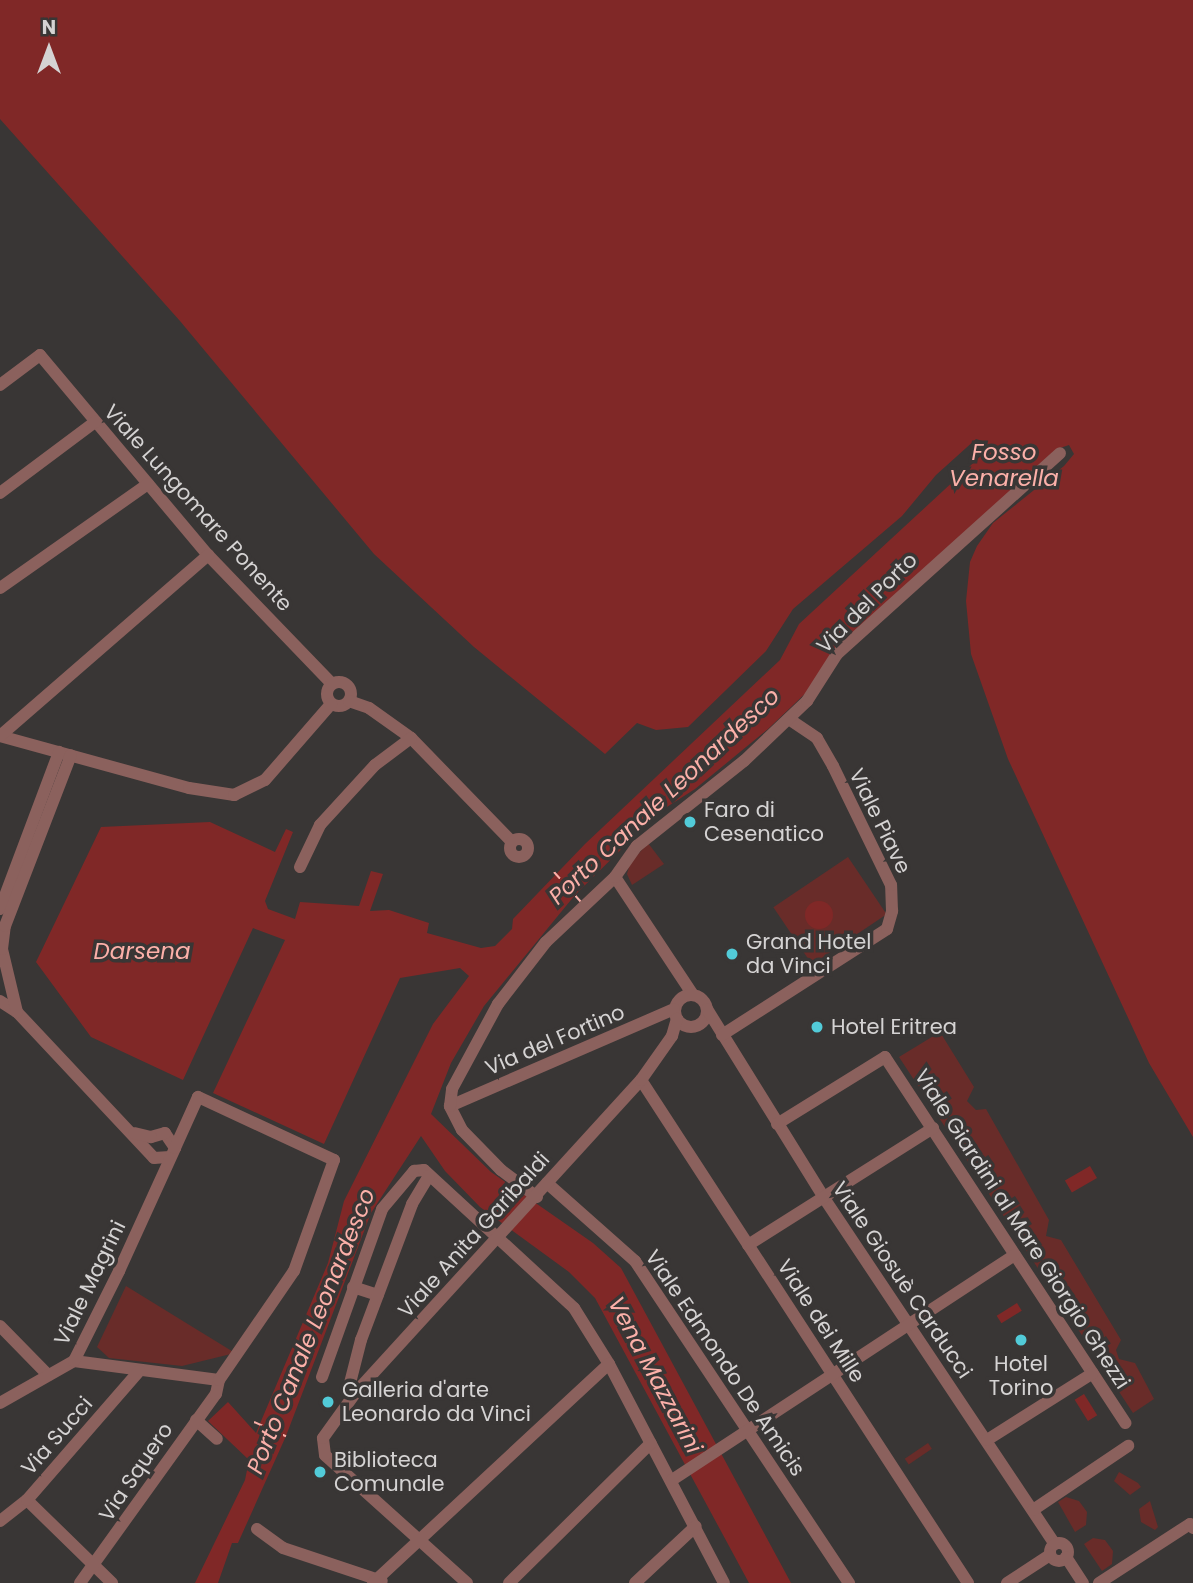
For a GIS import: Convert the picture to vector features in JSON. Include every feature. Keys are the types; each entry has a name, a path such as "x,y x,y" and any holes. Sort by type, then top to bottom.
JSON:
{"street":[{"name":"Viale Lungomare Ponente","path":"0,385 40,355 208,555 332,684 348,685 349,701 369,708 411,738 512,842"},
{"path":"0,493 95,422"},
{"name":"Via del Porto","path":"450,1106 461,1070 505,995 575,910 615,877 637,846 789,719 815,691 837,654 1060,453"},
{"path":"0,588 148,484"},
{"path":"0,736 208,555"},
{"path":"331,704 327,694 332,684"},
{"path":"331,704 339,706 349,701"},
{"path":"0,736 189,788 234,795 265,780 331,704"},
{"name":"Viale Piave","path":"722,1035 887,929 892,911 891,885 833,766 817,738 789,719"},
{"path":"300,867 320,825 376,765 411,738"},
{"path":"17,1012 1,954 5,926 14,887 65,753"},
{"path":"615,877 693,995"},
{"path":"0,909 14,887"},
{"name":"Viale Giosuè Carducci","path":"693,995 707,1009 824,1198 1033,1510 1053,1549"},
{"name":"Via del Fortino","path":"450,1106 676,1014 683,997 693,995"},
{"path":"0,1001 17,1012 134,1133 150,1147 173,1153"},
{"name":"Viale Anita Garibaldi","path":"417,1539 322,1450 329,1425 356,1392 537,1197 641,1080 664,1049 693,1027 707,1009"},
{"path":"676,1014 693,1027 722,1035"},
{"name":"Viale Anita Garibaldi","path":"664,1049 676,1014"},
{"name":"Viale Giardini al Mare Giorgio Ghezzi","path":"776,1124 885,1057 1125,1423"},
{"name":"Viale dei Mille","path":"641,1080 968,1583"},
{"name":"Viale Magrini","path":"0,1403 74,1361 198,1097 334,1160 293,1271 219,1380"},
{"path":"450,1106 462,1130 501,1170 537,1197"},
{"name":"Viale Magrini","path":"150,1147 185,1120"},
{"path":"748,1245 933,1129"},
{"path":"165,1133 173,1153"},
{"path":"150,1147 158,1183"},
{"path":"424,1172 502,1235 574,1308 674,1478 724,1583"},
{"path":"322,1377 382,1209 424,1172"},
{"path":"356,1392 349,1387 361,1340 424,1172"},
{"name":"Viale Edmondo De Amicis","path":"547,1183 635,1261 849,1583"},
{"path":"674,1478 749,1432 1015,1255"},
{"path":"353,1287 378,1295"},
{"path":"0,1326 48,1375"},
{"path":"338,1331 361,1340"},
{"path":"74,1361 219,1380"},
{"path":"257,1529 283,1548 379,1581 417,1539 609,1364"},
{"name":"Via Succi","path":"0,1521 27,1500 139,1371"},
{"path":"986,1440 1093,1373"},
{"path":"195,1378 216,1394"},
{"name":"Via Squero","path":"80,1583 95,1566 216,1394 219,1380"},
{"path":"196,1420 217,1439"},
{"path":"509,1583 651,1443"},
{"path":"1033,1510 1128,1446"},
{"path":"27,1500 112,1583"},
{"path":"1099,1583 1192,1526"},
{"path":"635,1583 696,1527"},
{"path":"417,1539 467,1583"},
{"path":"1007,1583 1053,1549 1059,1560 1066,1557 1083,1583"}],"shaded area":[{"path":"648,843 664,864 632,885 627,874 630,863"},
{"path":"848,857 887,914 812,965 773,907"},
{"path":"940,1032 974,1087 967,1101 976,1110 986,1109 1049,1220 1046,1236 1061,1240 1121,1340 1116,1350 1119,1359 1135,1363 1154,1399 1133,1413 899,1057"},
{"path":"126,1286 235,1353 182,1366 109,1358 97,1347"},
{"path":"928,1443 932,1449 909,1464 905,1459"},
{"path":"1119,1472 1141,1487 1130,1495 1114,1481"},
{"path":"1066,1497 1079,1501 1087,1512 1086,1525 1075,1532 1058,1502"},
{"path":"1150,1501 1158,1527 1155,1530 1141,1522 1139,1509"},
{"path":"1093,1538 1105,1540 1113,1551 1112,1564 1102,1571 1084,1544"}],"water":[{"path":"0,0 1193,0 1193,1137 1149,1063 1008,759 971,654 966,601 970,562 977,546 993,523 1064,466 1074,454 1069,445 1060,448 832,652 811,688 768,729 695,789 659,812 575,895 484,1006 451,1063 431,1114 491,1172 593,1243 621,1268 791,1583 749,1583 595,1298 569,1272 480,1207 445,1171 421,1136 371,1213 286,1436 238,1543 232,1543 218,1583 195,1583 245,1480 249,1460 208,1421 228,1402 256,1433 328,1263 344,1201 433,1024 469,976 460,968 400,978 324,1144 213,1093 285,940 253,928 183,1080 91,1037 36,962 101,827 210,822 275,852 286,829 293,832 265,901 268,909 295,919 300,902 359,906 371,871 383,874 370,911 389,910 429,923 427,933 481,948 495,946 512,929 513,919 585,844 780,660 799,624 983,454 986,442 976,439 936,475 902,516 793,609 766,651 688,727 656,730 637,723 605,754 474,647 374,554 180,321 0,119"},
{"path":"819,901 829,905 833,915 829,925 819,929 809,925 805,915 809,905"},
{"path":"1090,1166 1097,1178 1072,1193 1065,1180"},
{"path":"1017,1303 1022,1311 1001,1323 997,1316"},
{"path":"1084,1394 1097,1415 1088,1421 1075,1400"}],"ferry route":[{"path":"554,872 581,902"},
{"path":"254,1422 286,1436"}],"place":[{"name":"Faro di Cesenatico","path":"690,822"},
{"name":"Grand Hotel da Vinci","path":"732,954"},
{"name":"Hotel Eritrea","path":"817,1027"},
{"name":"Hotel Torino","path":"1021,1340"},
{"name":"Galleria d'arte Leonardo da Vinci","path":"328,1402"},
{"name":"Biblioteca Comunale","path":"320,1472"}],"water label":[{"name":"Fosso Venarella","path":"1004,465"},
{"name":"Porto Canale Leonardesco","path":"664,796"},
{"name":"Darsena","path":"142,951"},
{"name":"Porto Canale Leonardesco","path":"311,1331"},
{"name":"Vena Mazzarini","path":"655,1375"}]}
